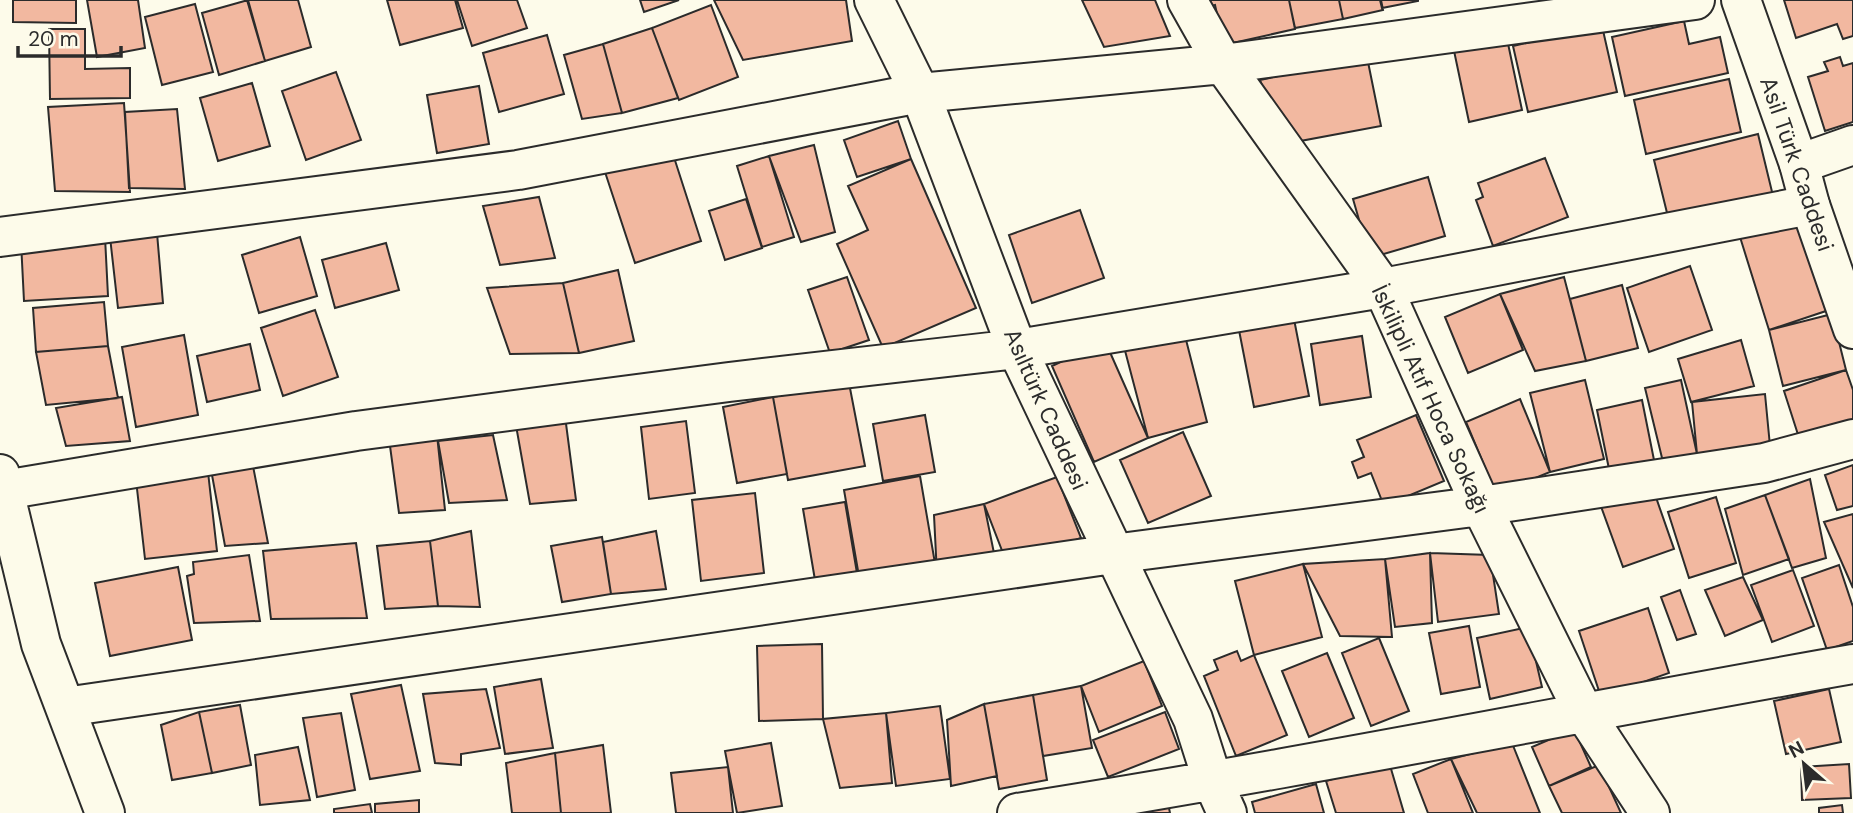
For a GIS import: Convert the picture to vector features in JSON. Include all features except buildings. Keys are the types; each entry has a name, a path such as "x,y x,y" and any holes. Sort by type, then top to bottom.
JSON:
{"street":[{"name":"Asıltürk Caddesi","path":"874,0 920,93 1017,349 1193,719 1220,797"},
{"name":"İskilipli Atıf Hoca Sokağı","path":"1187,0 1223,64 1383,288 1481,506 1583,711 1650,813"},
{"path":"0,237 518,170 920,93 1223,64 1695,0"},
{"name":"Asil Türk Caddesi","path":"1741,0 1853,329"},
{"path":"1799,164 1853,145"},
{"path":"105,813 41,644 2,482 356,431 729,382 1017,349 1383,288 1810,205"},
{"path":"65,707 1113,554 1481,506 1764,463 1853,439"},
{"path":"1017,813 1220,797 1583,711 1853,664"}]}
